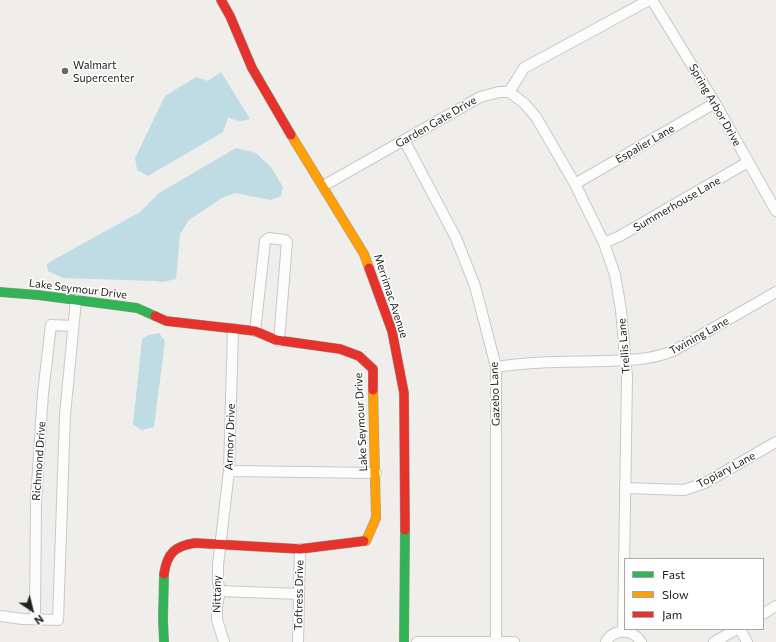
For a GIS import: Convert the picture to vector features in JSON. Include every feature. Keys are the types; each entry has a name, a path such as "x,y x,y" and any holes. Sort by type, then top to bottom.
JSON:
{"street":[{"name":"Merrimac Avenue","path":"221,0 230,16 252,68 364,254 392,331 404,393 404,642"},
{"name":"Merrimac Avenue","path":"230,0 230,16"},
{"path":"509,92 524,68 649,0"},
{"name":"Spring Arbor Drive","path":"652,0 715,103 776,211"},
{"name":"Garden Gate Drive","path":"323,186 480,97 499,92 509,92"},
{"name":"Trellis Lane","path":"509,92 524,103 536,118 575,184 604,243 615,275 621,310 627,377 624,558"},
{"name":"Espalier Lane","path":"575,184 715,103"},
{"name":"Gazebo Lane","path":"404,140 456,238 475,286 496,366 496,642"},
{"name":"Summerhouse Lane","path":"604,243 620,236 748,162"},
{"path":"255,331 265,241 269,238 285,240 287,242 279,341"},
{"name":"Lake Seymour Drive","path":"0,292 38,295 137,308 166,321 255,331 279,341 340,349 359,356 372,369 376,473 376,518 366,541 300,549 188,543 178,547 171,553 164,569 164,642"},
{"name":"Twining Lane","path":"496,366 516,363 625,360 662,356 776,292"},
{"name":"Richmond Drive","path":"73,326 51,325 43,393 36,500 35,619 58,620 65,415 76,300"},
{"name":"Armory Drive","path":"220,545 229,471 233,329"},
{"name":"Topiary Lane","path":"625,488 684,490 696,487 705,484 776,442"},
{"path":"229,471 376,473"},
{"name":"Nittany","path":"220,545 218,582 220,591 217,606 217,620 224,642"},
{"name":"Toftress Drive","path":"298,642 300,549"},
{"name":"Trellis Lane","path":"623,631 624,560"},
{"path":"220,591 299,594"},
{"path":"764,613 776,606"},
{"path":"0,616 35,619"},
{"path":"714,642 735,630"},
{"path":"741,630 747,642"},
{"path":"606,642 612,635 623,631 630,632 641,642"},
{"path":"417,642 514,642"}],"water":[{"path":"221,72 250,119 240,121 228,118 223,132 148,176 137,170 135,158 165,96 196,77 208,81"},
{"path":"236,148 256,153 271,167 283,187 281,196 271,200 235,193 222,198 189,220 180,234 176,279 163,282 63,278 48,271 47,264 140,212 159,193"},
{"path":"159,333 165,341 154,427 142,430 133,425 142,339 149,335"}],"traffic: fast":[{"path":"0,292 38,295 137,308 155,316"},
{"path":"404,642 405,530"},
{"path":"164,574 164,642"}],"traffic: slow":[{"path":"291,135 364,254 369,268"},
{"path":"364,541 366,541 376,518 373,390"}],"traffic: jam":[{"path":"221,0 230,16 252,68 291,135"},
{"path":"369,268 392,331 404,393 405,530"},
{"path":"155,316 166,321 255,331 276,340 340,349 359,356 373,369 373,390"},
{"path":"164,574 167,561 173,552 188,544 195,543 300,549 364,541"}],"place":[{"name":"Walmart Supercenter","path":"65,71"}]}
